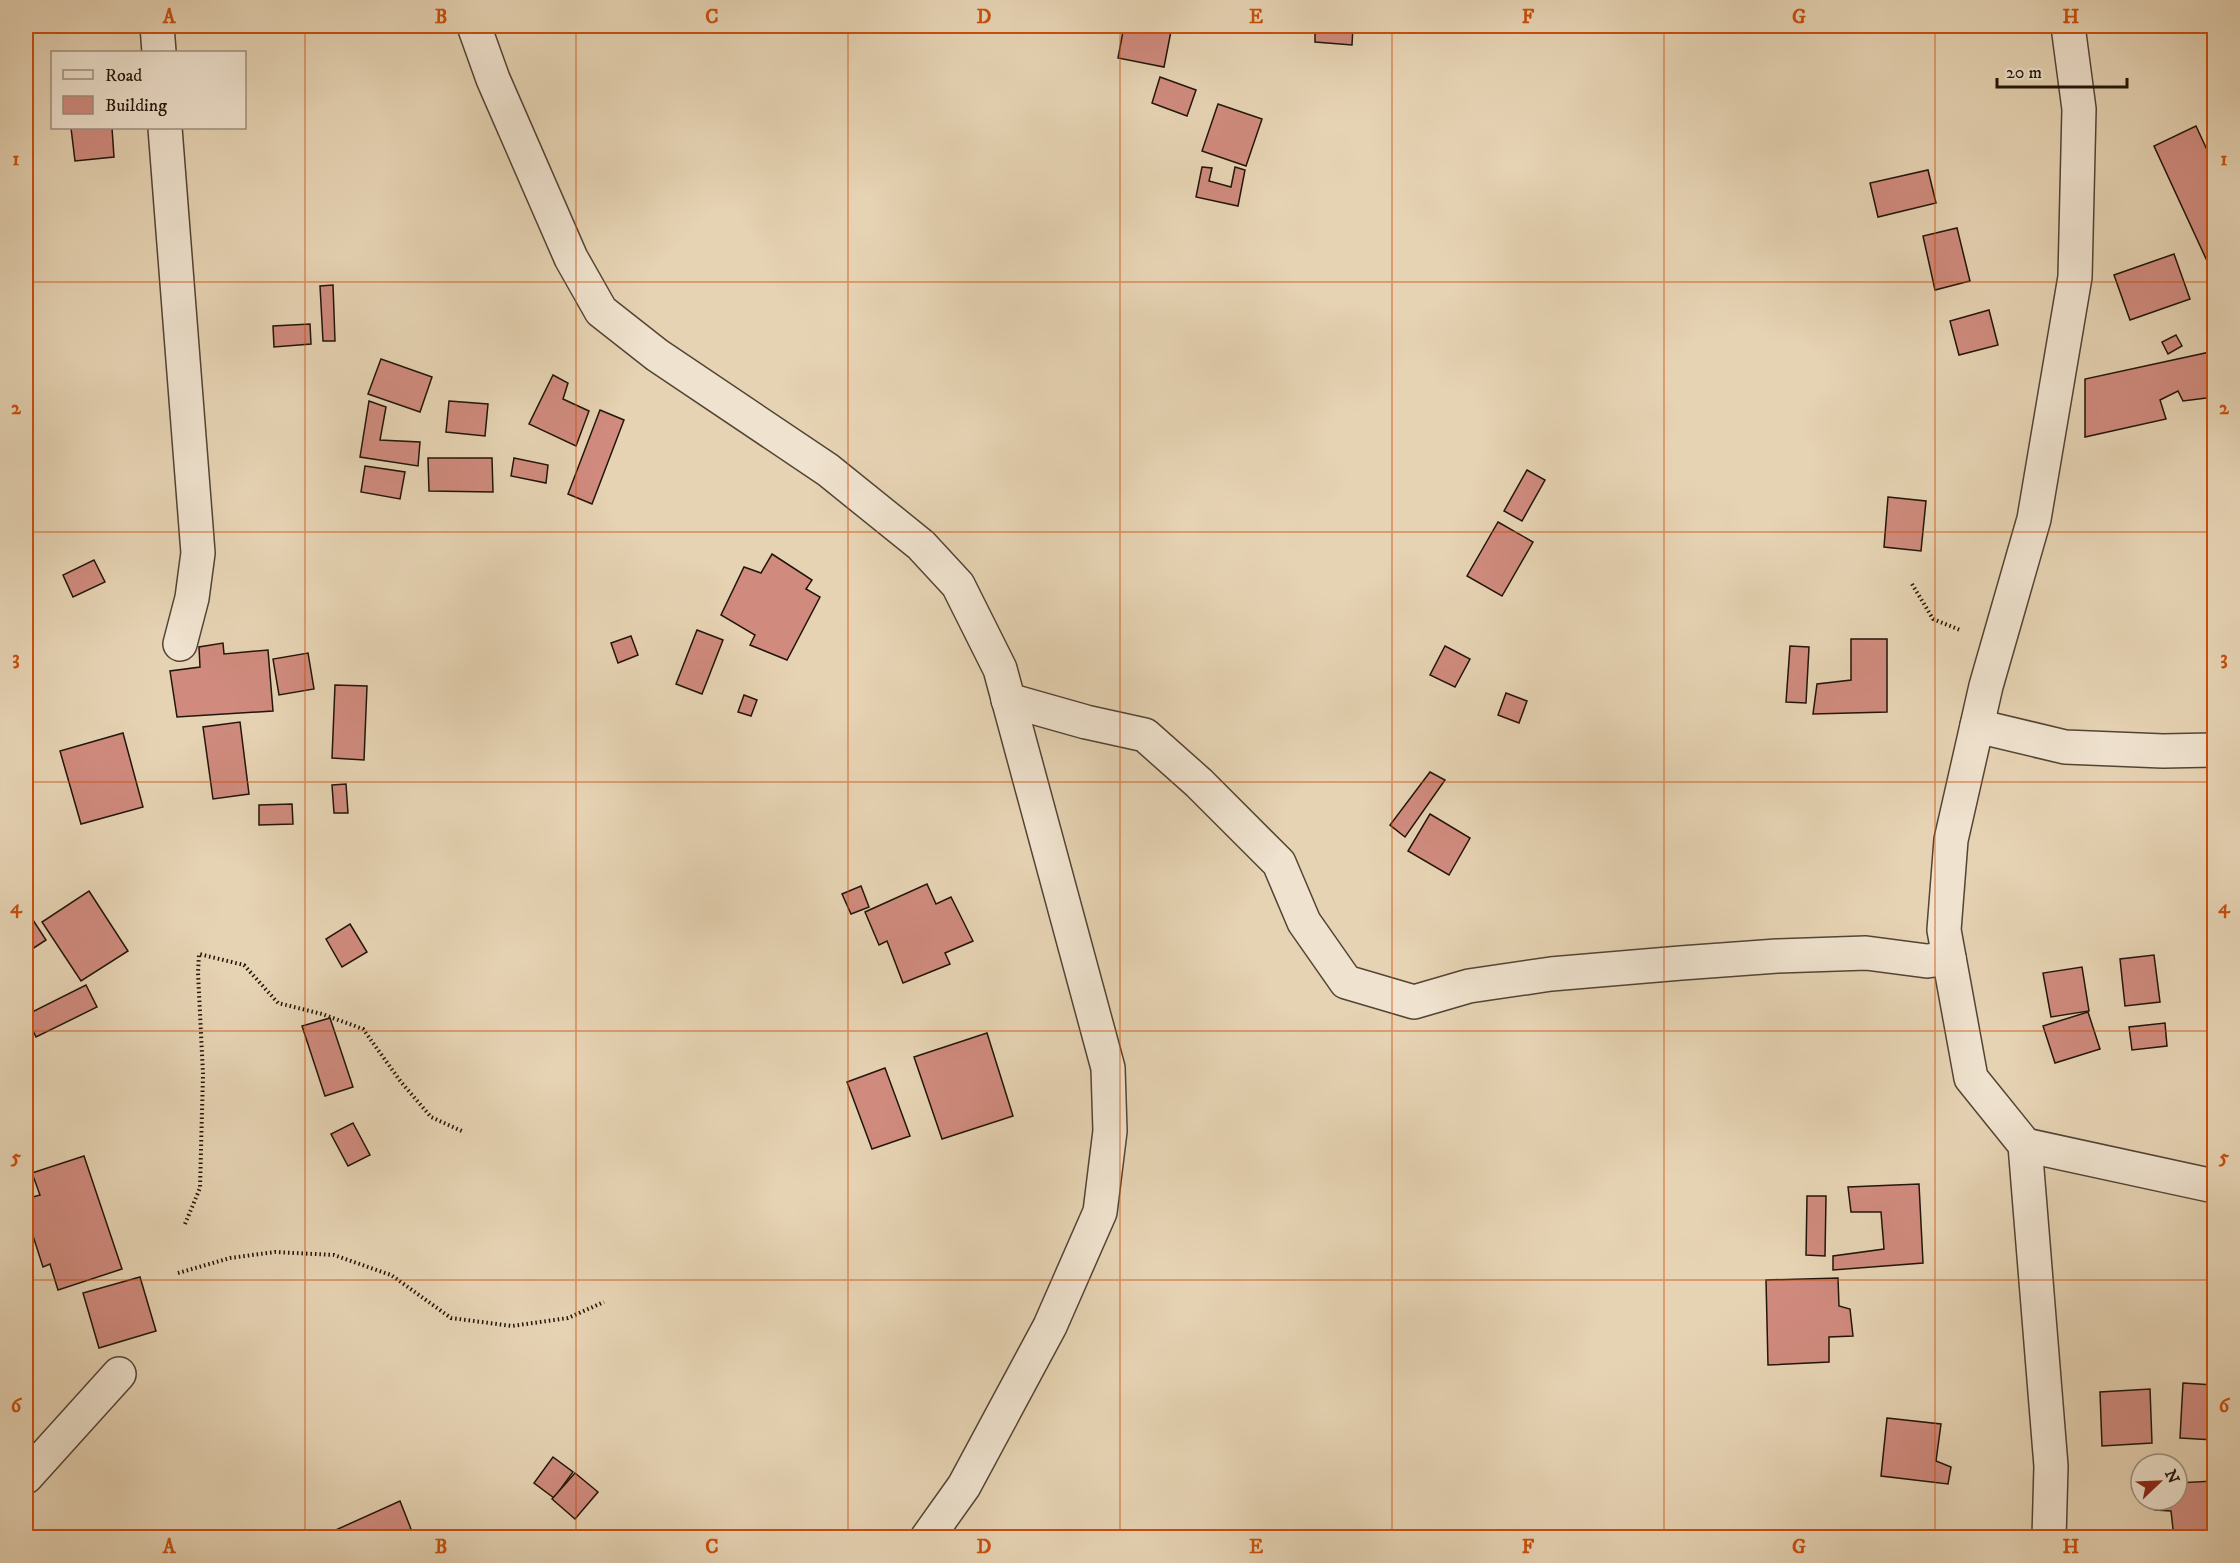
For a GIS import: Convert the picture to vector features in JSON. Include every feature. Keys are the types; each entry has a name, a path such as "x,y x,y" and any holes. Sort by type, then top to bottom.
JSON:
{"street":[{"path":"157,26 159,51"},
{"path":"474,26 493,80 571,258 601,311 657,355 828,470 921,545 958,585 1000,669 1108,1068 1110,1131 1100,1212 1050,1326 964,1486 927,1538"},
{"path":"2049,1538 2051,1466 2025,1145 1971,1078 1944,930 1951,840 1997,644 2034,519 2075,277 2079,109 2068,26"},
{"path":"165,129 198,553 192,598 180,644"},
{"path":"1008,700 1086,722 1145,735 1199,783 1279,863 1304,922 1346,982 1414,1002 1469,986 1551,974 1681,963 1777,956 1866,953 1927,961 1949,957"},
{"path":"1977,726 2065,747 2163,751 2214,750"},
{"path":"2025,1145 2214,1186"},
{"path":"26,1477 119,1374"}],"path":[{"path":"1912,584 1933,619 1997,644"},
{"path":"185,1224 200,1188 203,1074 199,954 244,965 278,1003 322,1014 363,1029 401,1082 431,1117 464,1132"},
{"path":"178,1274 230,1258 275,1252 333,1256 391,1275 450,1318 512,1326 568,1318 604,1302"}],"building":[{"path":"1124,26 1172,26 1164,67 1118,58"},
{"path":"1315,26 1353,26 1352,45 1315,42"},
{"path":"1160,77 1196,90 1187,116 1152,103"},
{"path":"1218,104 1262,119 1246,166 1202,151"},
{"path":"2196,126 2214,165 2214,276 2154,146"},
{"path":"71,129 112,129 114,157 75,161"},
{"path":"1202,167 1212,168 1209,181 1231,187 1235,167 1245,170 1238,206 1196,197"},
{"path":"1928,170 1936,203 1878,217 1870,183"},
{"path":"1957,228 1970,281 1935,290 1923,236"},
{"path":"2174,254 2190,299 2130,320 2114,275"},
{"path":"333,285 335,341 323,341 320,286"},
{"path":"1989,310 1998,345 1959,355 1950,321"},
{"path":"310,324 311,344 274,347 273,326"},
{"path":"2176,335 2182,346 2168,354 2162,342"},
{"path":"2210,352 2214,372 2214,397 2183,401 2178,391 2160,400 2166,419 2085,437 2085,379"},
{"path":"381,359 432,377 420,412 368,394"},
{"path":"553,375 568,383 563,399 589,411 576,446 529,424"},
{"path":"369,401 386,407 380,440 420,442 418,466 360,457"},
{"path":"449,401 488,404 485,436 446,432"},
{"path":"600,410 624,420 592,504 568,494"},
{"path":"428,458 492,458 493,492 429,491"},
{"path":"514,458 548,465 546,483 511,476"},
{"path":"365,466 405,472 400,499 361,492"},
{"path":"1527,470 1545,480 1522,521 1504,511"},
{"path":"1888,497 1926,501 1921,551 1884,547"},
{"path":"1498,522 1533,542 1502,596 1467,576"},
{"path":"772,554 812,580 806,589 820,597 787,660 750,645 755,635 721,615 744,567 761,573"},
{"path":"94,560 105,582 73,597 63,575"},
{"path":"697,630 723,640 702,694 676,684"},
{"path":"631,636 638,655 618,663 611,643"},
{"path":"1851,639 1887,639 1887,712 1813,714 1817,684 1851,680"},
{"path":"223,643 224,654 268,650 273,711 177,717 170,671 200,667 199,647"},
{"path":"1445,646 1470,659 1455,687 1430,675"},
{"path":"1790,646 1809,647 1806,703 1786,702"},
{"path":"308,653 314,689 279,695 273,659"},
{"path":"335,685 367,686 364,760 332,758"},
{"path":"1506,693 1527,701 1519,723 1498,715"},
{"path":"744,695 757,700 751,716 738,712"},
{"path":"240,722 249,794 213,799 203,727"},
{"path":"123,733 143,807 81,824 60,751"},
{"path":"1430,772 1445,780 1405,837 1390,825"},
{"path":"346,784 348,813 334,813 332,785"},
{"path":"292,804 293,824 259,825 259,805"},
{"path":"1430,814 1470,838 1449,875 1408,851"},
{"path":"927,884 936,904 951,897 973,941 945,953 950,964 903,983 887,941 879,945 865,912"},
{"path":"861,886 869,907 851,914 842,894"},
{"path":"89,891 128,951 81,981 42,922"},
{"path":"31,917 46,940 26,953 26,920"},
{"path":"350,924 367,952 342,967 326,939"},
{"path":"2154,955 2160,1002 2125,1006 2120,959"},
{"path":"2082,967 2089,1011 2051,1017 2043,973"},
{"path":"86,985 97,1007 36,1037 26,1015"},
{"path":"2088,1012 2100,1049 2055,1063 2043,1026"},
{"path":"330,1018 353,1087 325,1096 302,1026"},
{"path":"2165,1023 2167,1046 2132,1050 2129,1027"},
{"path":"987,1033 1013,1116 942,1139 914,1057"},
{"path":"885,1068 910,1136 872,1149 847,1082"},
{"path":"353,1123 370,1155 348,1166 331,1134"},
{"path":"84,1156 122,1269 58,1290 50,1264 43,1267 26,1214 26,1199 40,1195 32,1173"},
{"path":"1919,1184 1923,1263 1833,1270 1833,1256 1884,1249 1881,1212 1851,1212 1848,1187"},
{"path":"1807,1196 1826,1196 1825,1256 1806,1255"},
{"path":"140,1277 156,1331 99,1348 83,1293"},
{"path":"1838,1278 1839,1306 1850,1309 1853,1336 1829,1337 1829,1362 1768,1365 1766,1280"},
{"path":"2183,1383 2214,1385 2214,1440 2180,1438"},
{"path":"2150,1389 2152,1443 2102,1446 2100,1392"},
{"path":"1887,1418 1941,1424 1936,1461 1951,1467 1948,1484 1881,1476"},
{"path":"553,1457 573,1472 554,1498 534,1483"},
{"path":"575,1473 598,1492 575,1519 552,1499"},
{"path":"2214,1481 2214,1537 2174,1538 2171,1512 2189,1512 2189,1482"},
{"path":"400,1501 411,1529 391,1538 318,1538"}]}
